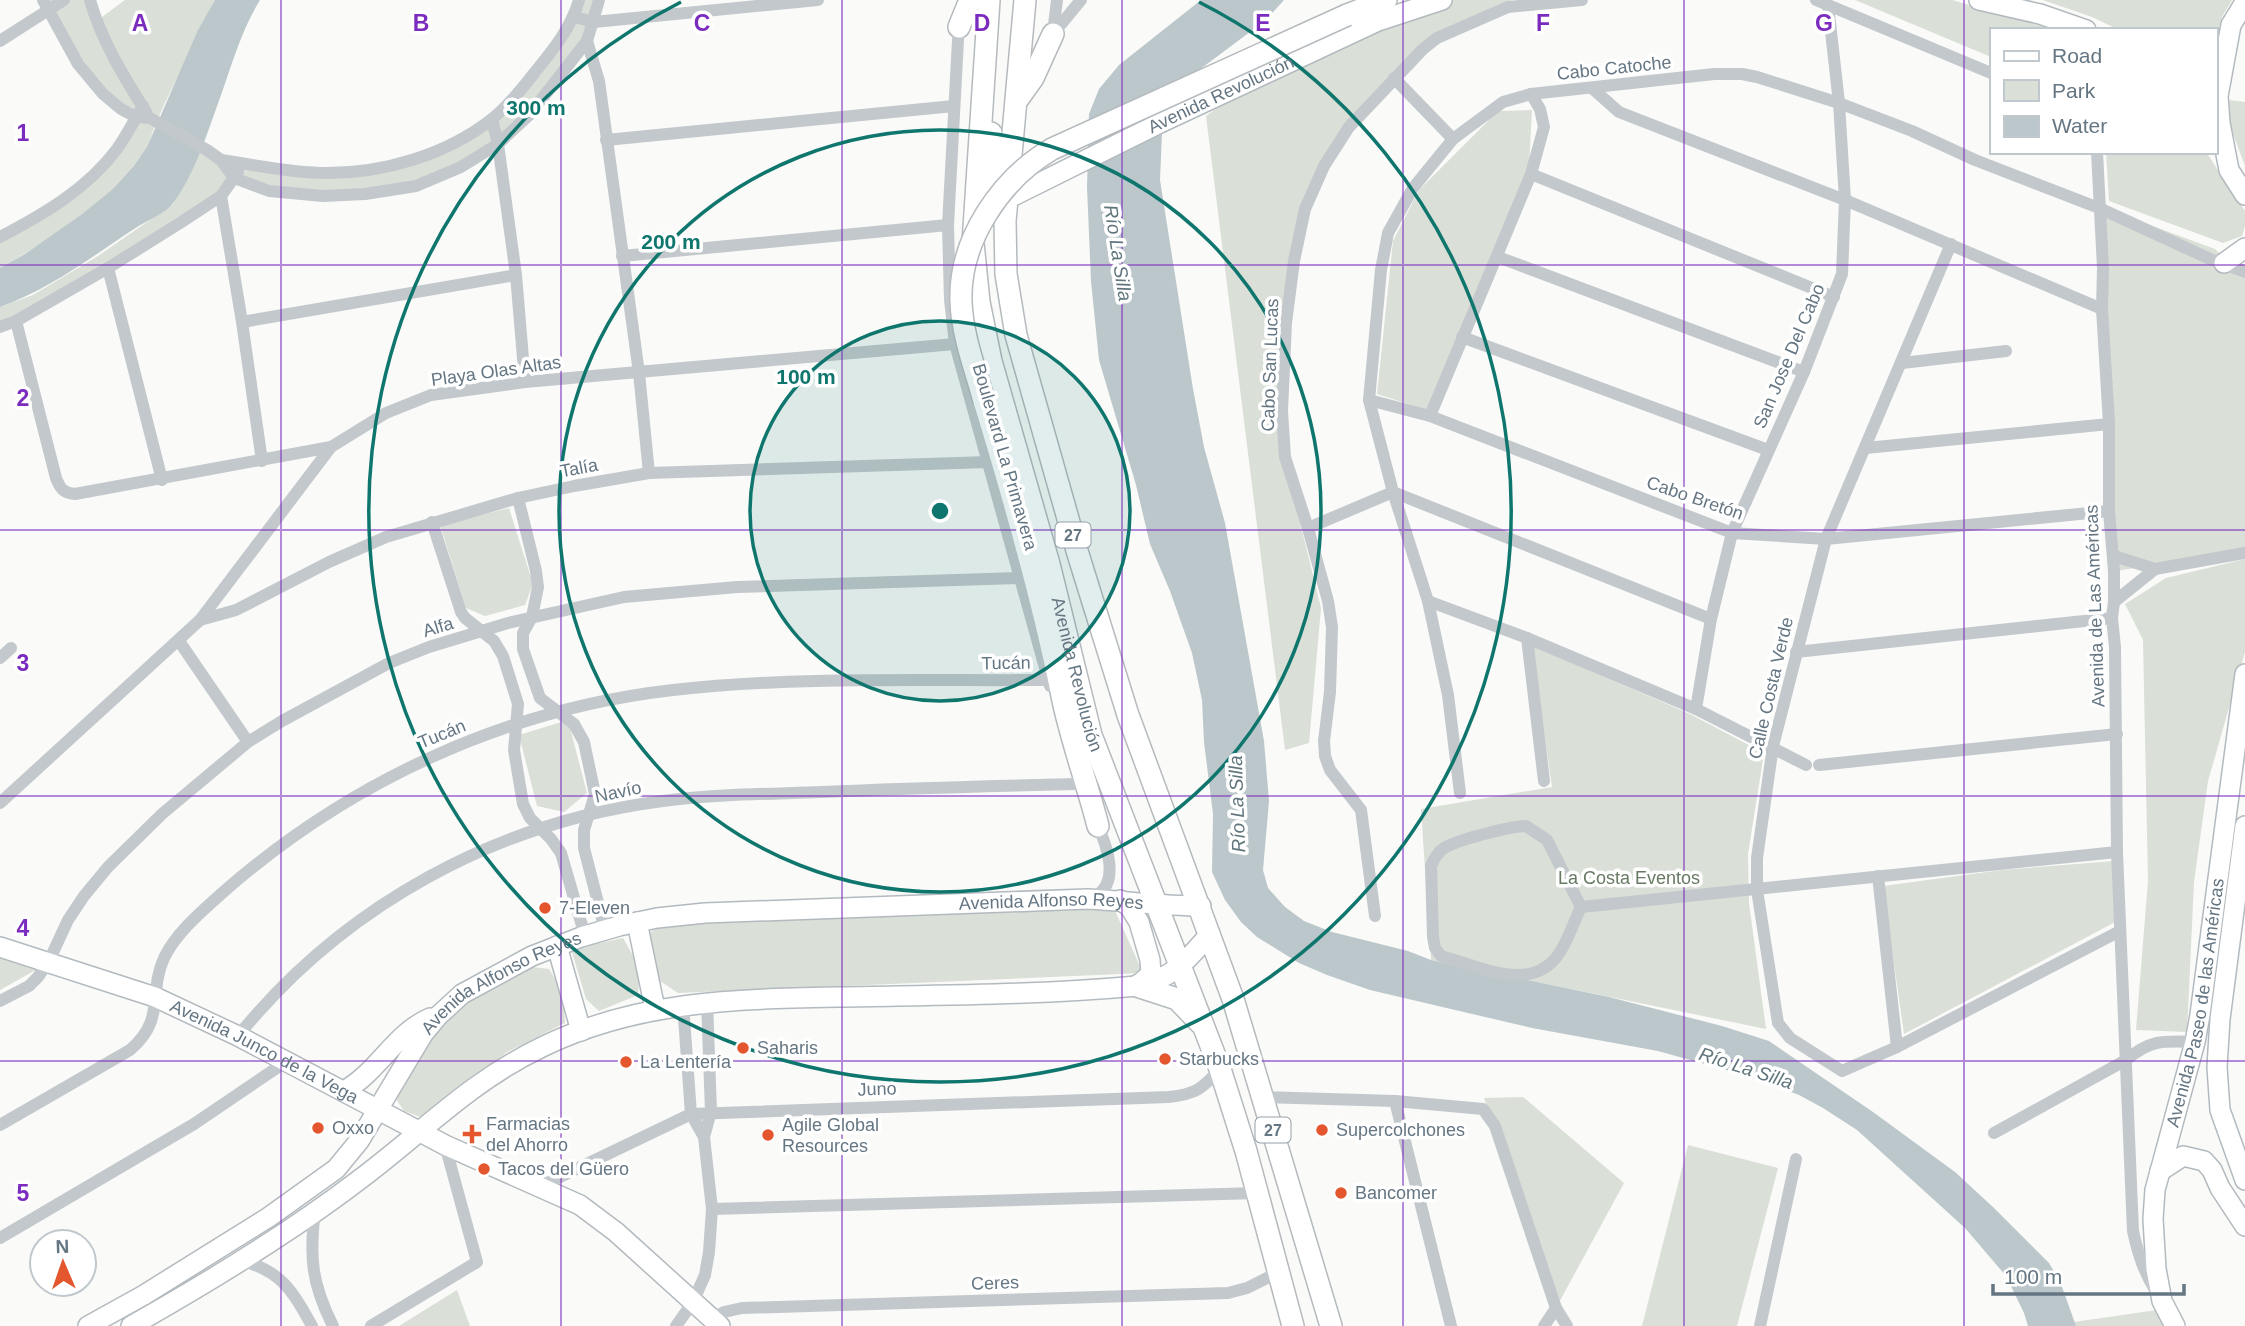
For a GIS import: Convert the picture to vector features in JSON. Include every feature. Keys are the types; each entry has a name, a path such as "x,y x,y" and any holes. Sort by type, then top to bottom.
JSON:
{"main road":[{"path":"959,27 970,0"},
{"name":"Avenida Revolución","path":"989,0 973,243 979,302 991,361 1049,564 1091,735 1220,1069 1293,1326"},
{"name":"Avenida Revolución","path":"1025,0 1016,100 1015,154 1007,199 1004,247 1012,314 1078,554 1128,715 1161,808 1201,906 1233,999 1331,1326"},
{"path":"1098,826 1062,696 1053,674 1020,519 963,321 961,287 976,233 1010,182 1037,158 1052,149 1386,0"},
{"name":"Avenida Revolución","path":"1378,22 1409,0"},
{"name":"Avenida Revolución","path":"1007,199 1378,22 1442,0"},
{"path":"1979,0 2040,14 2080,28"},
{"path":"2229,170 2218,96 2231,25 2245,2"},
{"path":"1016,100 1032,78 1053,34"},
{"path":"981,105 989,124 994,187 1007,199"},
{"path":"1015,154 1066,171"},
{"path":"2217,154 2245,195"},
{"path":"2224,263 2245,248"},
{"path":"1053,674 1081,726 1091,735"},
{"name":"Avenida Paseo de las Américas","path":"2175,1326 2162,1301 2156,1269 2153,1219 2155,1190 2195,1042 2245,674"},
{"name":"Avenida Paseo de las Américas","path":"2245,826 2220,1018 2217,1068 2220,1110 2234,1133 2245,1180"},
{"name":"Avenida Alfonso Reyes","path":"88,1326 214,1252 336,1169 379,1109 423,1034 438,1016 462,994 484,981 557,946 637,922 726,911 1088,899 1120,900 1158,906 1201,906"},
{"path":"1120,900 1135,912 1150,960 1150,974 1137,986"},
{"path":"637,922 655,1009"},
{"path":"131,1326 242,1261 359,1181 454,1102 494,1073 543,1046 581,1031 628,1015 707,1002 1137,986 1158,981 1182,965 1210,934"},
{"path":"557,946 581,1031"},
{"name":"Avenida Junco de la Vega","path":"0,947 155,997 287,1061 445,1145 541,1186 591,1211 716,1322"},
{"path":"1137,986 1177,999 1207,1031"},
{"path":"344,1091 364,1078 415,1026 438,1016"},
{"path":"2160,1171 2183,1156 2204,1161 2245,1226"},
{"path":"2220,1188 2245,1211"}],"street":[{"path":"0,41 46,5 64,0"},
{"path":"90,0 101,31 140,112"},
{"path":"221,160 325,173 368,171 412,160 457,141 492,119 514,98 558,43 574,17 579,0"},
{"path":"46,5 85,73 112,103 140,112 207,150 221,160 234,178 283,194 323,196 365,194 416,186 461,167 498,144 530,114 587,41 599,0"},
{"path":"574,17 594,22 818,0"},
{"name":"Boulevard La Primavera","path":"960,0 948,225 950,300 955,344 1020,578 1053,674 1076,784 1098,826 1110,877 1103,891 1088,899"},
{"path":"1053,34 1056,0"},
{"path":"1053,34 1081,0"},
{"name":"Cabo San Lucas","path":"1374,916 1361,810 1330,770 1325,756 1332,627 1328,601 1308,528 1285,457 1282,411 1286,323 1294,261 1305,209 1324,166 1349,127 1394,78 1437,38 1493,12 1517,5 1582,0"},
{"path":"1822,2 1990,73"},
{"name":"San Jose Del Cabo","path":"1696,709 1711,619 1732,533 1804,372 1842,274 1845,200 1839,103 1822,2"},
{"path":"587,41 599,81 639,373 649,473"},
{"name":"Cabo Catoche","path":"1460,793 1448,695 1428,601 1393,492 1369,400 1381,270 1388,233 1413,188 1452,139 1477,119 1503,102 1531,94 1714,74 1742,74 1839,103 1912,131 1975,160 2099,208 2210,259 2245,272"},
{"path":"1394,78 1452,139"},
{"path":"1593,89 1619,112 1845,200 2102,309"},
{"path":"1430,416 1531,174 1544,127 1541,109 1531,94"},
{"path":"606,140 954,106"},
{"path":"0,237 50,211 79,188 116,150 140,112"},
{"path":"492,119 498,144 516,275 525,382"},
{"name":"Avenida de Las Américas","path":"2097,154 2109,424 2109,511 2114,556 2112,618 2117,734 2117,852 2126,1060"},
{"path":"0,327 16,321 108,268 221,196 243,163"},
{"path":"1531,174 1834,297"},
{"path":"221,196 261,461"},
{"path":"622,256 948,225"},
{"name":"Calle Costa Verde","path":"1897,1047 1842,1071 1790,1038 1777,1023 1757,890 1757,858 1773,746 1826,539 1951,244"},
{"path":"1498,257 1804,372"},
{"path":"108,268 162,480"},
{"path":"242,322 516,275"},
{"path":"16,321 56,478 63,491 75,494 162,480 331,447"},
{"path":"1462,337 1768,450"},
{"name":"Playa Olas Altas","path":"0,803 201,620 331,447 386,413 431,395 525,382 955,344"},
{"path":"1902,363 2006,351"},
{"name":"Cabo Bretón","path":"1369,400 1430,416 1732,533 1826,539 2109,511"},
{"path":"1866,448 2109,424"},
{"name":"Talía","path":"201,620 236,610 329,562 386,537 518,498 574,486 649,473 989,463"},
{"path":"1308,528 1393,492 1711,619"},
{"path":"518,498 538,587 532,617 523,633 523,649 540,698 574,724 584,743 595,785 590,815 584,830 584,848 605,930"},
{"path":"432,522 461,612 494,641 503,656 517,698 514,750 523,804 561,853 585,936"},
{"path":"2114,556 2155,569 2245,554"},
{"path":"2114,602 2155,569"},
{"name":"Alfa","path":"0,1001 29,986 49,961 68,920 108,867 162,814 248,742 389,663 429,647 483,631 599,601 666,592 737,587 1020,578"},
{"path":"1428,601 1527,638 1696,709 1812,765 2117,734"},
{"path":"1796,652 2112,618"},
{"path":"1527,638 1544,781"},
{"path":"179,641 248,742"},
{"path":"0,658 11,648"},
{"name":"Tucán","path":"0,1125 144,1038 150,1026 159,972 173,943 219,896 316,820 387,778 460,744 556,712 617,699 716,686 1053,674"},
{"name":"Navío","path":"238,1036 283,985 359,920 444,868 482,849 539,827 638,805 703,797 946,786 1076,784"},
{"path":"1527,826 1547,840 1581,907 1562,949 1554,960 1540,971 1517,977 1441,956 1433,937 1431,866 1433,860 1446,847 1511,827 1527,826"},
{"path":"1581,907 2117,852"},
{"path":"1878,876 1897,1047 2120,931"},
{"path":"676,1326 693,1302 705,1275 712,1209 704,1137 711,1112 707,1002"},
{"path":"683,1004 691,1114 704,1137"},
{"path":"1994,1133 2126,1060 2142,1047 2159,1041 2195,1042"},
{"path":"2126,1060 2133,1231 2138,1257 2147,1279 2162,1301"},
{"path":"0,1238 194,1124 287,1061"},
{"name":"Juno","path":"541,1186 691,1114 1169,1097 1187,1095 1202,1089 1220,1069"},
{"path":"1263,1097 1395,1101 1483,1109 1495,1126 1556,1308 1567,1326"},
{"path":"1395,1101 1451,1326"},
{"path":"371,1326 477,1262 445,1145"},
{"path":"1760,1326 1796,1159"},
{"path":"712,1209 1257,1193"},
{"path":"315,1211 311,1244 314,1281 334,1326"},
{"path":"242,1261 258,1265 282,1280 296,1296 313,1326"},
{"name":"Ceres","path":"716,1322 724,1312 742,1307 1228,1293 1247,1288 1277,1273"},
{"path":"1545,1326 1556,1308"}],"green space":[{"path":"43,0 89,0 98,20 125,0 215,0 163,106 148,146 137,164 82,216 0,268 0,237 79,188 136,117 103,94"},
{"path":"578,0 599,0 587,41 498,144 416,186 323,196 234,178 221,196 0,327 0,307 33,295 98,256 173,204 201,147 243,163 325,173 412,160 492,119 550,54"},
{"path":"1429,0 1512,0 1430,39 1347,124 1301,209 1280,317 1279,436 1321,608 1309,743 1285,750 1206,116 1260,78"},
{"path":"1855,0 1952,0 2047,28 1990,28 1990,57"},
{"path":"2043,0 2232,0 2223,15 2217,34 2217,28 2115,28"},
{"path":"2229,100 2245,102 2245,166 2230,126"},
{"path":"1532,110 1529,168 1430,411 1377,394 1393,241 1419,190 1498,111"},
{"path":"2106,154 2207,154 2245,211 2245,226 2242,236 2223,243 2109,201"},
{"path":"2101,207 2215,249 2226,260 2245,265 2245,551 2116,571"},
{"path":"509,508 533,584 525,605 485,616 466,608 440,525"},
{"path":"2245,559 2245,652 2208,781 2194,882 2187,1032 2136,1030 2148,881 2143,640 2125,604 2166,578"},
{"name":"La Costa Eventos","path":"1531,645 1690,714 1764,753 1748,854 1749,903 1766,1029 1431,960 1421,809 1552,787"},
{"path":"568,720 587,793 564,812 537,806 519,735"},
{"path":"2114,861 2119,920 1904,1034 1883,886 2002,870"},
{"path":"1111,902 1143,973 678,993 660,981 646,935 676,916"},
{"path":"623,938 640,968 638,995 599,1011 586,999 571,949"},
{"path":"0,957 41,967 0,990"},
{"path":"515,965 549,969 563,992 565,1023 507,1052 423,1118 404,1111 396,1099 436,1023"},
{"path":"1523,1097 1624,1183 1556,1308 1484,1098"},
{"path":"1688,1145 1778,1168 1737,1326 1642,1326"},
{"path":"457,1290 470,1326 399,1326"},
{"path":"2157,1310 2168,1326 2076,1326 2074,1322"}],"water":[{"path":"215,0 260,0 241,40 198,157 174,202 161,214 53,282 0,307 0,268 81,215 113,189 134,166 147,147 198,30"},
{"name":"Río La Silla","path":"1201,0 1284,0 1266,20 1199,70 1175,102 1162,133 1160,180 1193,389 1204,447 1225,523 1264,741 1269,801 1263,870 1268,888 1285,907 1304,921 1332,932 1408,951 1431,960 1609,997 1769,1041 1955,1172 1994,1208 2049,1263 2061,1284 2076,1326 2028,1326 2006,1276 1965,1228 1857,1130 1799,1095 1751,1077 1658,1051 1532,1028 1370,990 1299,963 1257,937 1241,922 1225,900 1212,872 1213,814 1202,700 1192,653 1150,544 1136,485 1099,360 1091,281 1087,187 1089,114 1099,89 1119,65"}],"place":[{"name":"7-Eleven","path":"545,908"},
{"name":"Saharis","path":"743,1048"},
{"name":"Starbucks","path":"1165,1059"},
{"name":"La Lentería","path":"626,1062"},
{"name":"Oxxo","path":"318,1128"},
{"name":"Supercolchones","path":"1322,1130"},
{"name":"Farmacias del Ahorro","path":"472,1134"},
{"name":"Agile Global Resources","path":"768,1135"},
{"name":"Tacos del Güero","path":"484,1169"},
{"name":"Bancomer","path":"1341,1193"}]}
